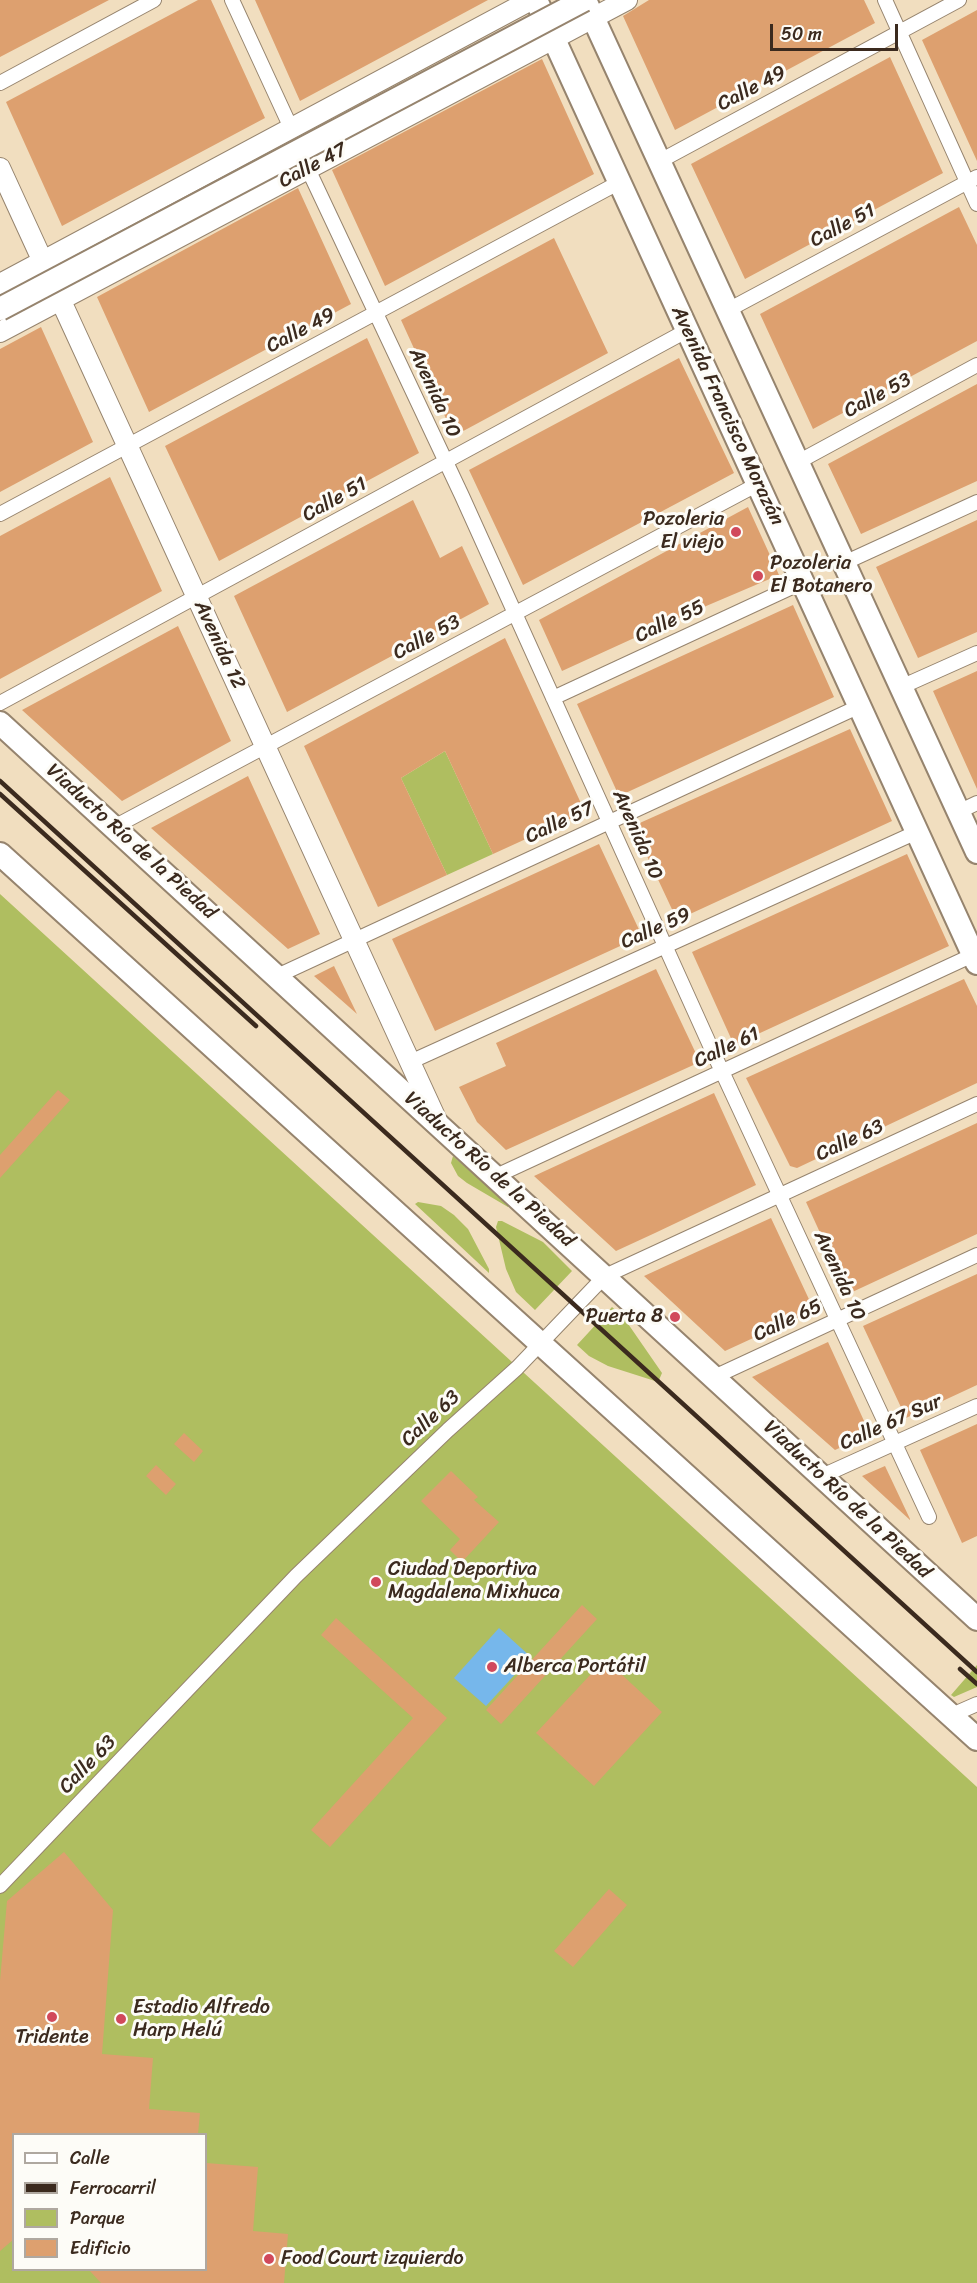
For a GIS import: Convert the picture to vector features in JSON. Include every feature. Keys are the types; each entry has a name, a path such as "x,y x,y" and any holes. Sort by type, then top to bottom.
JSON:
{"main road":[{"path":"0,284 531,0"},
{"name":"Avenida Francisco Morazán","path":"536,0 975,959"},
{"name":"Calle 47","path":"0,332 554,38 588,6 627,0"},
{"path":"0,309 588,6 901,687 968,807 977,852"},
{"name":"Avenida 12","path":"0,168 438,1123"},
{"name":"Viaducto Río de la Piedad","path":"0,723 977,1619"},
{"path":"0,854 977,1739"}],"street":[{"path":"0,83 154,0"},
{"path":"232,0 291,128"},
{"name":"Calle 49","path":"660,161 959,0"},
{"path":"887,5 913,64 972,179 977,204"},
{"name":"Avenida 10","path":"308,169 462,496 714,1052 929,1517"},
{"name":"Calle 51","path":"728,310 972,179"},
{"name":"Calle 49","path":"0,514 620,182"},
{"name":"Calle 51","path":"0,703 688,330"},
{"name":"Calle 53","path":"798,462 977,365"},
{"name":"Calle 53","path":"114,827 758,483"},
{"path":"844,563 977,502"},
{"name":"Calle 55","path":"553,698 803,582"},
{"path":"901,687 977,653"},
{"name":"Calle 57","path":"277,976 860,706"},
{"name":"Calle 59","path":"410,1062 917,832"},
{"name":"Calle 61","path":"496,1176 744,1061 975,959"},
{"name":"Calle 63","path":"0,1886 301,1571 431,1446 517,1368 605,1276 977,1104"},
{"name":"Calle 65","path":"714,1377 977,1255"},
{"name":"Calle 67 Sur","path":"822,1476 977,1406"},
{"path":"952,1715 977,1704"}],"green space":[{"path":"445,751 493,854 447,875 401,778"},
{"name":"Ciudad Deportiva Magdalena Mixhuca","path":"0,894 977,1787 977,2283 0,2283"},
{"path":"453,1156 509,1205 508,1207 458,1176 451,1163"},
{"path":"418,1202 441,1206 468,1229 489,1273 415,1204"},
{"path":"498,1221 543,1242 572,1271 535,1310 516,1292 506,1269 496,1227"},
{"path":"612,1307 624,1318 662,1373 659,1380 655,1381 608,1366 589,1356 577,1345"},
{"path":"977,1665 977,1687 954,1697 951,1695"}],"water":[{"name":"Alberca Portátil","path":"499,1628 531,1657 486,1706 454,1678"}],"building":[{"path":"0,0 109,0 0,57"},
{"path":"198,0 211,0 265,118 62,226 6,102"},
{"path":"255,0 488,0 300,101"},
{"path":"649,0 864,0 875,23 675,130 623,16"},
{"path":"977,10 977,161 922,40"},
{"path":"890,57 943,173 745,279 691,164"},
{"path":"542,59 594,174 385,286 332,170"},
{"path":"298,188 351,304 149,412 97,297"},
{"path":"959,207 977,245 977,341 813,429 760,314"},
{"path":"554,238 608,353 454,436 401,320"},
{"path":"41,327 93,442 0,492 0,349"},
{"path":"367,338 419,453 219,561 165,446"},
{"path":"679,358 734,473 523,585 469,470"},
{"path":"977,384 977,481 861,534 828,464"},
{"path":"110,477 162,591 0,679 0,536"},
{"path":"413,500 440,558 462,546 489,604 287,712 234,596"},
{"path":"748,507 779,575 562,671 539,620"},
{"path":"977,520 977,632 918,658 876,567"},
{"path":"793,605 834,697 619,796 577,704"},
{"path":"178,626 231,741 122,801 22,710"},
{"path":"505,638 585,812 493,854 445,751 401,778 447,875 378,907 304,746"},
{"path":"977,671 977,789 933,691"},
{"path":"850,729 892,821 677,920 633,826"},
{"path":"248,776 320,934 288,949 151,828"},
{"path":"599,844 642,936 435,1031 392,939"},
{"path":"907,854 949,946 734,1045 692,952"},
{"path":"334,966 357,1014 314,976"},
{"path":"656,969 700,1062 506,1150 477,1122 459,1087 506,1066 496,1043"},
{"path":"964,979 977,1006 977,1083 797,1168 790,1166 746,1078"},
{"path":"58,1090 70,1100 0,1178 0,1155"},
{"path":"714,1093 756,1185 616,1251 534,1176"},
{"path":"977,1123 977,1234 848,1294 806,1202"},
{"path":"771,1218 814,1310 725,1351 644,1276"},
{"path":"977,1274 977,1385 906,1418 863,1326"},
{"path":"828,1342 870,1434 835,1450 752,1377"},
{"path":"977,1424 977,1536 962,1543 920,1450"},
{"path":"184,1433 203,1451 194,1462 174,1444"},
{"path":"156,1465 176,1484 166,1495 146,1476"},
{"path":"885,1466 910,1519 910,1520 862,1476"},
{"path":"451,1471 478,1497 474,1500 499,1522 462,1562 450,1550 460,1539 421,1501"},
{"path":"582,1605 597,1619 501,1724 486,1710"},
{"path":"336,1618 447,1718 330,1847 311,1830 413,1718 321,1635"},
{"path":"605,1659 662,1712 594,1786 536,1733"},
{"name":"Tridente","path":"64,1852 113,1910 102,2054 153,2058 149,2109 200,2113 198,2133 12,2133 12,2241 0,2251 0,1981 7,1901"},
{"path":"609,1889 627,1905 573,1967 554,1951"},
{"path":"207,2163 258,2167 253,2231 288,2234 284,2283 101,2283 90,2271 207,2271"}],"railway":[{"path":"0,781 977,1672"},
{"path":"0,794 256,1026"},
{"path":"960,1669 977,1684"}],"place":[{"name":"Pozoleria El viejo","path":"736,532"},
{"name":"Pozoleria El Botanero","path":"758,576"},
{"name":"Puerta 8","path":"675,1317"},
{"name":"Ciudad Deportiva Magdalena Mixhuca","path":"376,1582"},
{"name":"Alberca Portátil","path":"492,1667"},
{"name":"Tridente","path":"52,2017"},
{"name":"Estadio Alfredo Harp Helú","path":"121,2019"},
{"name":"Food Court izquierdo","path":"269,2259"}]}
